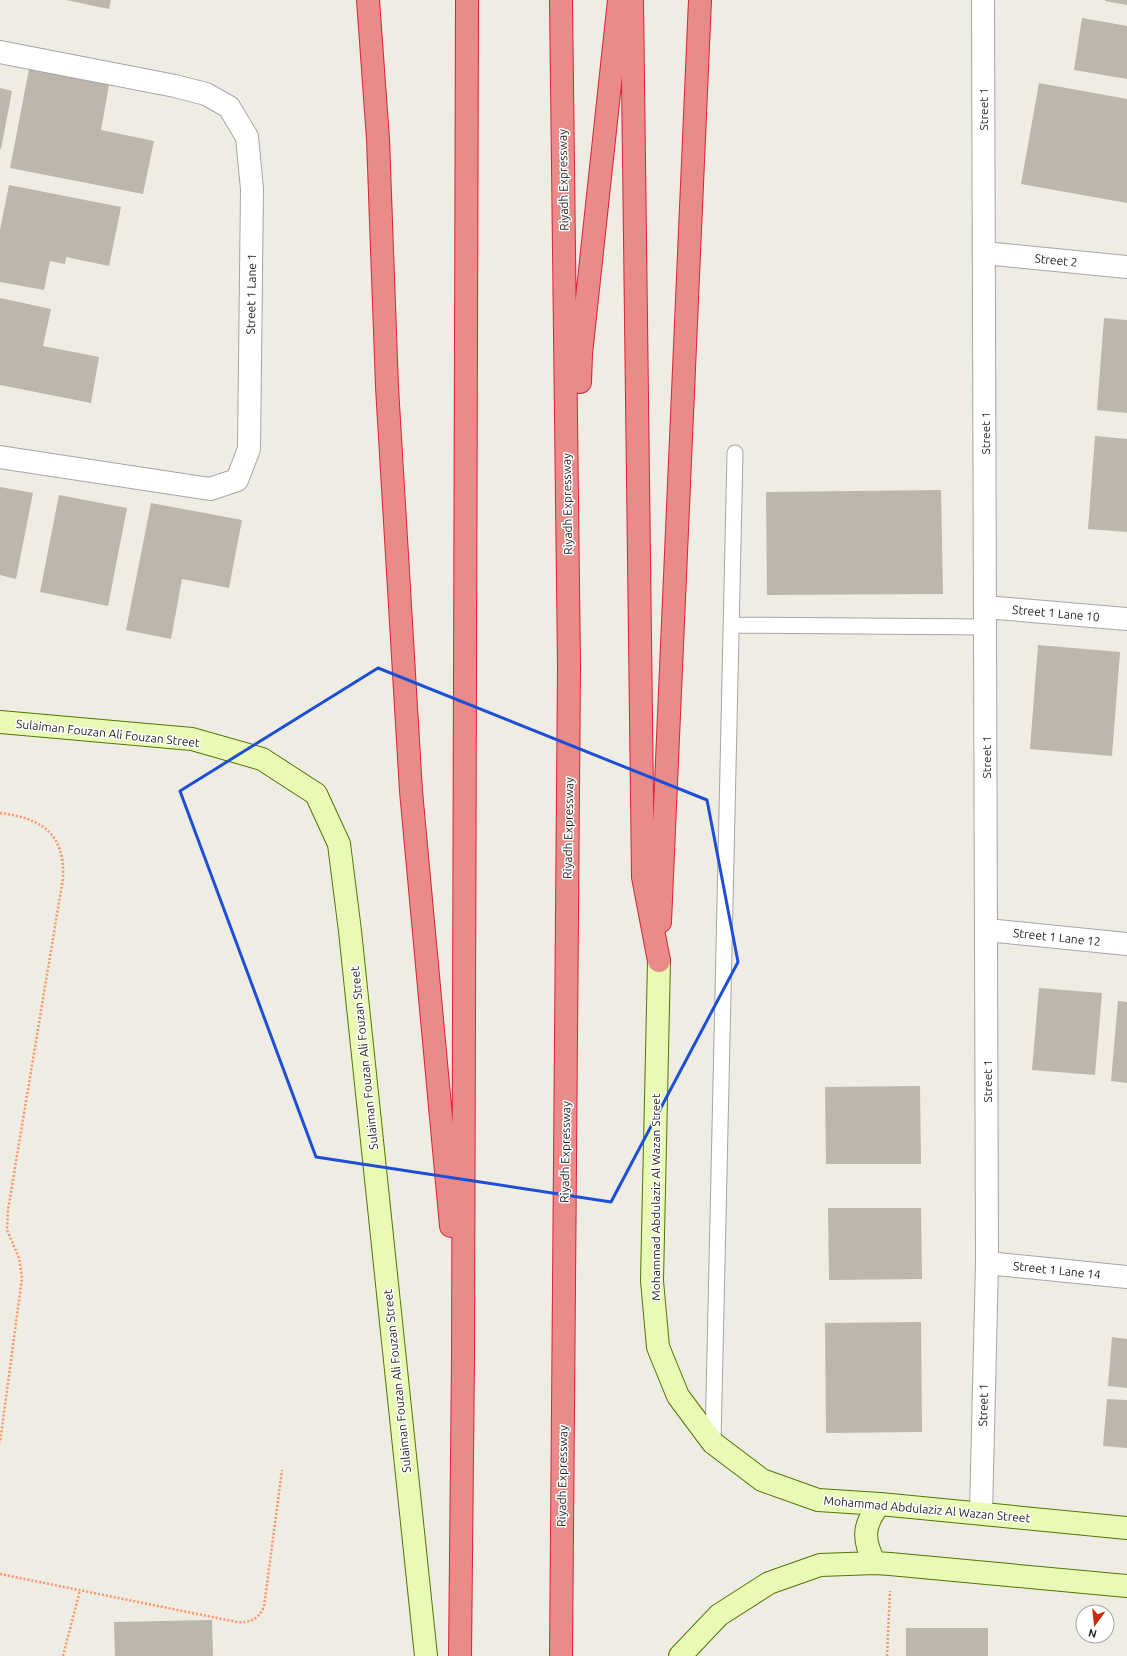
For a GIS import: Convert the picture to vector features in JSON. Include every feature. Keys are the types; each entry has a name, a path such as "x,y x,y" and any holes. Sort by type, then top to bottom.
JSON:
{"highway":[{"path":"368,0 378,139 387,387 411,791 464,1358"},
{"path":"378,139 379,0"},
{"path":"460,1656 464,1358 467,0"},
{"name":"Riyadh Expressway","path":"561,0 569,667 561,1656"},
{"path":"569,667 581,354 619,0"},
{"path":"632,0 643,878 658,961"},
{"path":"658,961 700,0"}],"street":[{"name":"Street 1","path":"981,1514 987,1263 983,0"},
{"name":"Street 1 Lane 1","path":"0,52 175,86 206,94 229,107 248,137 252,189 249,448 237,480 210,489 0,457"},
{"name":"Street 2","path":"984,253 1127,268"},
{"name":"Street 1 Lane 10","path":"985,617 1127,619"},
{"name":"Sulaiman Fouzan Ali Fouzan Street","path":"0,722 192,739 262,758 316,794 339,844 350,931 426,1656"},
{"name":"Street 1 Lane 12","path":"987,930 1127,944"},
{"name":"Mohammad Abdulaziz Al Wazan Street","path":"658,961 652,1281 658,1347 678,1396 713,1443 762,1480 818,1500 880,1504 1127,1528"},
{"name":"Street 1 Lane 14","path":"987,1263 1127,1277"},
{"path":"880,1504 872,1514 867,1526 865,1539 869,1551 883,1563"},
{"path":"680,1656 719,1615 769,1583 820,1566 883,1563 1127,1586"}],"lane":[{"path":"713,1443 735,453"},
{"path":"731,625 985,617"}],"path":[{"path":"0,813 29,818 42,826 53,836 60,849 63,864 63,878 8,1210 7,1230 19,1258 22,1278 0,1443"},
{"path":"0,1574 246,1623 261,1615 264,1607 282,1470"},
{"path":"883,1563 887,1656"},
{"path":"63,1656 80,1590"}],"highlighted area":[{"path":"378,668 707,800 738,962 611,1202 316,1157 180,791"}],"building":[{"path":"66,0 111,0 109,9"},
{"path":"1127,0 1127,5 1105,1"},
{"path":"1082,18 1127,26 1127,79 1074,70"},
{"path":"29,69 109,85 101,130 154,141 143,194 10,168"},
{"path":"1039,83 1127,99 1127,203 1021,184"},
{"path":"0,88 12,91 1,149 0,149"},
{"path":"9,185 121,207 109,266 66,257 65,264 50,261 44,290 0,282 0,230"},
{"path":"0,298 51,309 43,346 99,357 91,403 0,385"},
{"path":"1104,318 1127,320 1127,413 1097,410"},
{"path":"1095,436 1127,439 1127,532 1088,529"},
{"path":"0,487 33,493 16,579 0,575"},
{"path":"941,490 943,594 767,595 766,492"},
{"path":"59,495 127,508 108,606 40,592"},
{"path":"151,503 242,520 229,588 182,579 171,639 126,630"},
{"path":"1038,645 1120,652 1112,756 1030,749"},
{"path":"1039,988 1102,993 1095,1075 1032,1070"},
{"path":"1118,1001 1127,1002 1127,1083 1111,1081"},
{"path":"920,1086 921,1164 826,1164 825,1087"},
{"path":"828,1208 921,1208 922,1279 829,1280"},
{"path":"921,1322 922,1432 826,1433 825,1323"},
{"path":"1112,1337 1127,1339 1127,1388 1108,1386"},
{"path":"1107,1399 1127,1400 1127,1448 1103,1446"},
{"path":"212,1620 213,1656 115,1656 114,1622"},
{"path":"906,1628 988,1628 988,1656 906,1656"}]}
